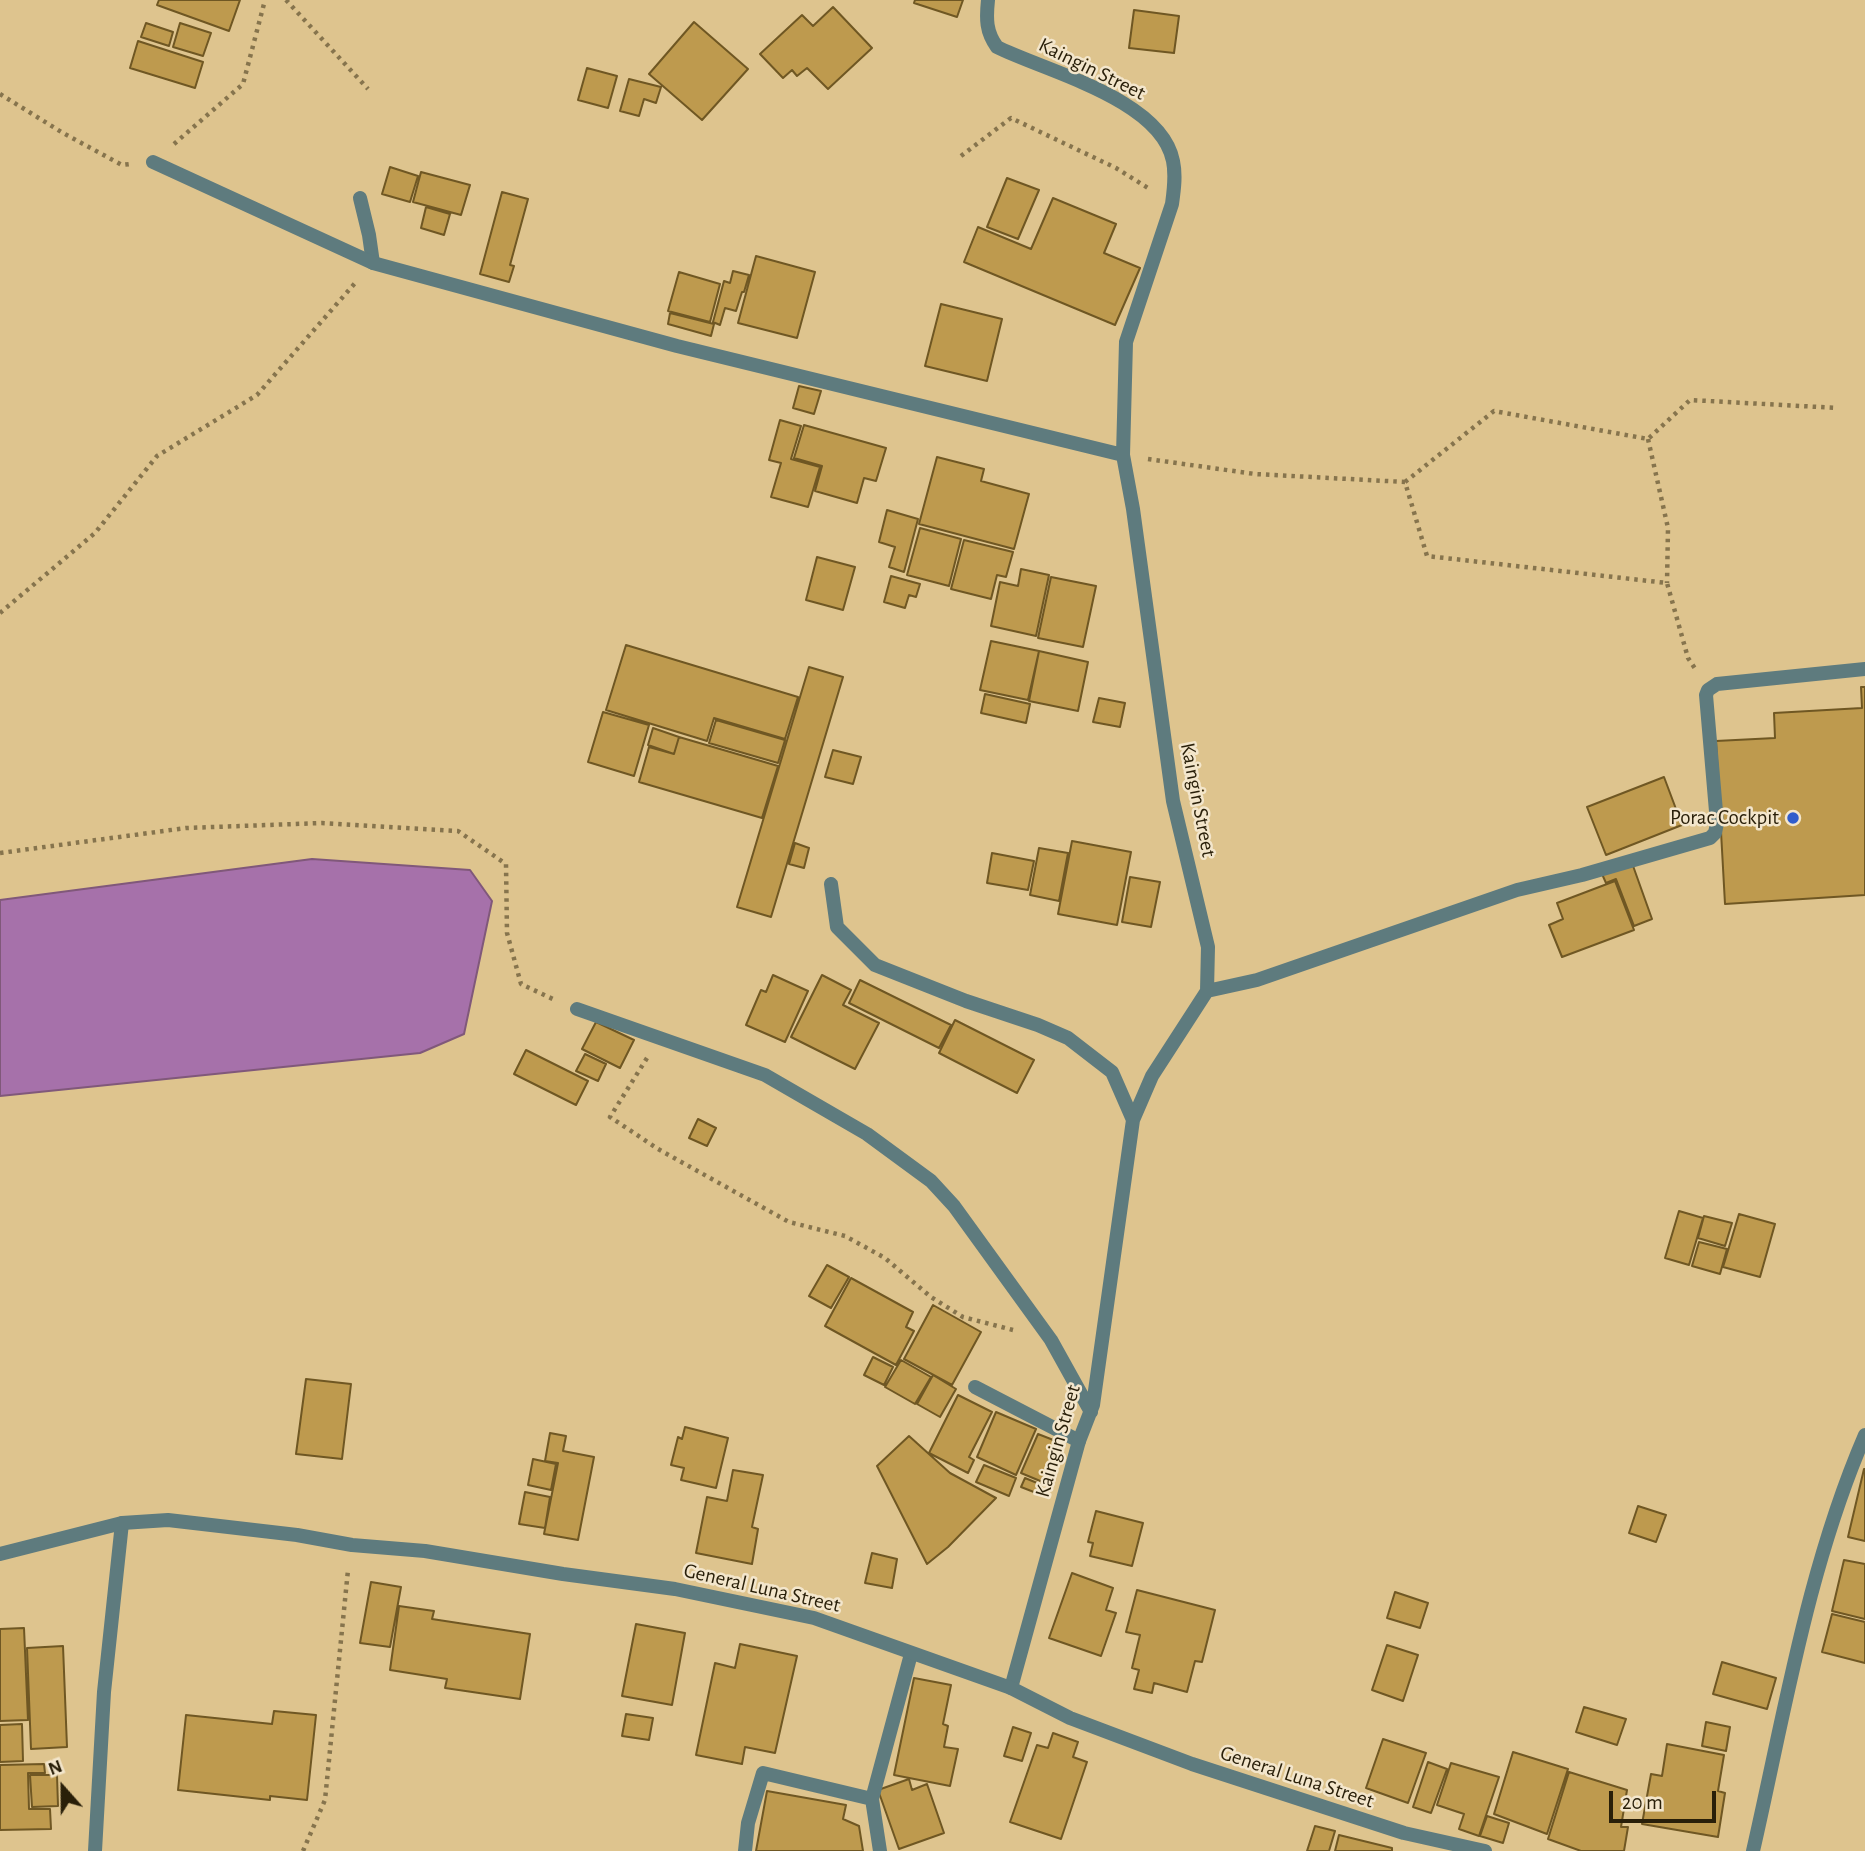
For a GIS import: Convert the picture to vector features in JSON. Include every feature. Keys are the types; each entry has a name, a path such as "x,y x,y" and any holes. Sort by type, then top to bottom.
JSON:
{"street":[{"name":"Kaingin Street","path":"988,0 986,21 989,36 997,47 1083,83 1138,112 1160,134 1173,158 1172,204 1126,342 1123,456 1135,522 1173,801 1208,947 1207,991 1152,1076 1133,1120 1091,1412 1079,1441 1011,1688"},
{"path":"153,162 373,263 677,346 1123,456"},
{"path":"360,198 373,263"},
{"path":"1207,991 1257,980 1517,890 1710,838 1715,833 1717,823 1706,695 1708,690 1717,684 1865,669"},
{"path":"831,884 838,927 875,965 1068,1038 1112,1072 1133,1120"},
{"path":"577,1009 765,1075 867,1134 931,1181 954,1206 1051,1340 1091,1412"},
{"path":"975,1387 1079,1441"},
{"path":"1754,1851 1800,1643 1830,1525 1865,1435"},
{"name":"General Luna Street","path":"0,1554 122,1523 168,1520 297,1535 352,1545 425,1551 562,1574 675,1589 814,1618 1011,1688 1070,1718 1192,1764 1404,1833 1485,1851"},
{"path":"95,1851 104,1692 122,1523"},
{"path":"880,1851 872,1799 911,1654"},
{"path":"745,1851 748,1823 763,1773 872,1799"}],"path":[{"path":"0,94 122,165 153,162 243,84 265,0"},
{"path":"286,0 368,89"},
{"path":"961,156 1011,118 1116,168 1172,204"},
{"path":"0,613 95,533 157,456 257,395 373,263"},
{"path":"1648,439 1690,400 1838,408"},
{"path":"1123,456 1255,474 1405,482 1494,411 1648,439"},
{"path":"1648,439 1668,528 1667,583 1688,658 1708,690"},
{"path":"1405,482 1427,556 1667,583"},
{"path":"0,853 186,828 322,823 458,831 506,864 507,933 521,984 577,1009"},
{"path":"662,1039 642,1065 610,1117 658,1149 789,1222 845,1236 885,1258 931,1297 963,1318 1051,1340"},
{"path":"303,1851 325,1800 342,1616 352,1545"}],"shaded area":[{"path":"312,859 470,870 492,901 464,1034 420,1053 0,1096 0,900"}],"building":[{"path":"159,0 240,0 229,31 157,5"},
{"path":"915,0 963,0 957,17 914,3"},
{"path":"833,7 872,48 828,89 807,68 797,76 792,70 783,78 760,54 802,15 813,26"},
{"path":"1134,10 1179,16 1174,53 1129,48"},
{"path":"694,22 748,69 702,120 649,74"},
{"path":"146,23 173,32 169,46 141,37"},
{"path":"180,23 211,33 203,56 173,47"},
{"path":"138,41 203,62 195,88 130,68"},
{"path":"587,68 617,76 608,108 578,100"},
{"path":"629,79 661,87 656,103 644,99 639,116 620,111"},
{"path":"390,167 418,176 410,202 382,194"},
{"path":"421,172 470,185 461,215 413,202"},
{"path":"1007,178 1039,190 1018,239 987,227"},
{"path":"502,192 528,199 510,265 514,266 509,282 480,274"},
{"path":"1053,198 1116,224 1104,253 1140,268 1115,325 964,262 978,227 1031,249"},
{"path":"426,207 450,214 444,235 421,228"},
{"path":"756,256 815,272 797,338 738,323"},
{"path":"733,271 749,275 736,311 725,308 720,325 713,322 724,281 730,283"},
{"path":"679,272 720,284 710,322 668,311"},
{"path":"941,304 1002,319 987,381 925,366"},
{"path":"670,313 714,324 711,336 668,324"},
{"path":"799,386 821,391 814,414 793,408"},
{"path":"780,420 801,426 791,459 820,467 808,507 771,497 781,463 769,460"},
{"path":"804,425 886,448 876,481 864,478 857,503 815,491 822,466 794,458"},
{"path":"937,457 984,469 981,481 1029,494 1014,549 919,524"},
{"path":"887,510 918,519 904,572 889,567 895,547 879,542"},
{"path":"920,528 961,539 949,586 907,575"},
{"path":"964,540 1013,552 1006,577 997,575 991,599 951,589"},
{"path":"817,557 855,567 843,610 806,600"},
{"path":"1021,569 1049,575 1036,636 991,626 1000,582 1018,586"},
{"path":"891,576 920,584 916,597 909,595 905,608 884,602"},
{"path":"1051,577 1096,586 1083,647 1038,638"},
{"path":"991,641 1039,651 1028,700 980,690"},
{"path":"626,645 798,697 785,739 714,718 707,741 606,710"},
{"path":"1039,651 1088,662 1078,711 1029,701"},
{"path":"809,667 843,677 771,917 737,907"},
{"name":"Porac Cockpit","path":"1861,687 1865,687 1865,895 1725,904 1716,741 1775,738 1774,713 1862,708"},
{"path":"985,694 1030,704 1026,723 981,713"},
{"path":"1099,698 1125,703 1120,727 1093,722"},
{"path":"603,712 649,725 634,776 588,762"},
{"path":"716,720 785,740 778,763 709,743"},
{"path":"653,728 679,737 674,754 648,745"},
{"path":"679,737 778,766 762,818 639,782 649,747 674,754"},
{"path":"833,750 861,757 853,784 825,777"},
{"path":"1664,777 1682,825 1606,855 1587,807"},
{"path":"1072,841 1131,852 1117,925 1058,914"},
{"path":"795,843 809,848 804,868 789,864"},
{"path":"1039,848 1068,853 1059,901 1030,895"},
{"path":"992,853 1034,861 1028,890 987,883"},
{"path":"1632,863 1652,919 1634,926 1616,879 1606,883 1602,874"},
{"path":"1130,877 1160,882 1151,927 1122,922"},
{"path":"1615,881 1634,930 1562,957 1549,925 1563,919 1557,903"},
{"path":"773,975 808,991 785,1042 746,1025 761,990 766,992"},
{"path":"822,975 851,990 843,1005 879,1023 855,1069 791,1037"},
{"path":"860,980 951,1025 939,1048 849,1003"},
{"path":"955,1020 1034,1060 1017,1093 939,1053"},
{"path":"596,1022 634,1040 620,1068 582,1049"},
{"path":"526,1050 588,1081 576,1105 514,1074"},
{"path":"585,1054 606,1064 598,1081 576,1071"},
{"path":"698,1119 716,1128 707,1146 689,1138"},
{"path":"1679,1211 1703,1218 1689,1265 1665,1258"},
{"path":"1739,1214 1775,1224 1760,1277 1723,1267"},
{"path":"1704,1216 1732,1223 1725,1246 1698,1238"},
{"path":"1699,1242 1727,1249 1720,1274 1692,1266"},
{"path":"827,1265 849,1277 831,1308 809,1296"},
{"path":"851,1278 913,1312 906,1327 914,1331 896,1365 825,1326"},
{"path":"933,1305 981,1332 952,1385 904,1359"},
{"path":"873,1357 893,1367 884,1385 864,1375"},
{"path":"901,1360 931,1377 915,1404 885,1387"},
{"path":"933,1375 956,1389 940,1417 917,1404"},
{"path":"306,1379 351,1384 342,1459 296,1454"},
{"path":"958,1395 992,1412 969,1457 974,1460 968,1473 929,1453"},
{"path":"996,1412 1036,1429 1016,1475 977,1457"},
{"path":"685,1427 728,1438 716,1488 681,1480 684,1468 671,1465 678,1437 682,1439"},
{"path":"550,1433 566,1436 563,1451 594,1457 578,1540 544,1534 558,1463 545,1461"},
{"path":"1038,1434 1061,1443 1045,1483 1021,1473"},
{"path":"909,1436 950,1473 996,1498 948,1547 927,1564 877,1466"},
{"path":"533,1459 556,1464 551,1490 528,1485"},
{"path":"984,1465 1016,1478 1009,1496 976,1482"},
{"path":"1865,1469 1865,1541 1848,1537"},
{"path":"733,1470 763,1475 752,1527 758,1529 752,1564 696,1553 707,1497 727,1501"},
{"path":"1025,1478 1042,1485 1039,1494 1021,1487"},
{"path":"525,1492 550,1497 545,1528 519,1524"},
{"path":"1638,1506 1666,1515 1656,1542 1629,1533"},
{"path":"1096,1511 1143,1523 1132,1566 1090,1556 1093,1543 1088,1542"},
{"path":"872,1553 897,1559 892,1588 865,1583"},
{"path":"1844,1560 1865,1564 1865,1619 1832,1611"},
{"path":"1072,1573 1113,1588 1106,1610 1116,1613 1101,1656 1049,1638"},
{"path":"371,1582 401,1587 390,1647 360,1643"},
{"path":"1137,1590 1215,1610 1202,1662 1195,1661 1187,1692 1154,1683 1152,1693 1134,1689 1139,1670 1132,1668 1140,1635 1126,1632"},
{"path":"1395,1592 1428,1603 1420,1628 1387,1618"},
{"path":"399,1606 434,1611 432,1619 530,1634 520,1699 445,1688 447,1679 390,1670"},
{"path":"1832,1614 1865,1622 1865,1663 1822,1652"},
{"path":"636,1624 685,1633 672,1705 622,1696"},
{"path":"24,1628 28,1720 0,1721 0,1629"},
{"path":"740,1644 797,1656 775,1753 745,1747 742,1764 696,1755 715,1663 735,1668"},
{"path":"1387,1645 1418,1655 1403,1701 1372,1690"},
{"path":"63,1646 67,1747 31,1749 27,1648"},
{"path":"1722,1662 1776,1678 1767,1709 1713,1694"},
{"path":"914,1678 951,1685 943,1724 948,1726 944,1747 958,1749 950,1786 894,1775"},
{"path":"1584,1707 1626,1719 1617,1745 1576,1732"},
{"path":"274,1711 316,1715 307,1800 270,1796 270,1800 178,1790 186,1715 272,1724"},
{"path":"626,1714 653,1718 649,1740 622,1736"},
{"path":"1706,1722 1730,1727 1726,1751 1702,1746"},
{"path":"22,1724 23,1761 0,1762 0,1725"},
{"path":"1013,1727 1031,1733 1022,1761 1004,1756"},
{"path":"1053,1733 1078,1742 1073,1757 1087,1762 1061,1839 1010,1822 1037,1745 1048,1748"},
{"path":"1383,1739 1426,1753 1408,1803 1366,1788"},
{"path":"1667,1744 1724,1755 1718,1791 1725,1793 1718,1837 1642,1824 1651,1774 1662,1776"},
{"path":"1513,1752 1568,1769 1547,1834 1494,1814"},
{"path":"1428,1762 1447,1769 1431,1813 1413,1807"},
{"path":"1451,1763 1499,1777 1479,1836 1459,1829 1464,1814 1437,1805"},
{"path":"44,1764 45,1773 28,1773 29,1809 50,1809 51,1829 0,1830 0,1765"},
{"path":"1569,1772 1627,1790 1621,1827 1628,1827 1624,1851 1581,1851 1548,1839"},
{"path":"30,1775 57,1775 58,1806 32,1807"},
{"path":"909,1779 912,1790 927,1784 944,1833 899,1849 878,1790"},
{"path":"767,1791 846,1805 843,1819 859,1826 863,1851 756,1851"},
{"path":"1487,1816 1509,1823 1503,1843 1480,1836"},
{"path":"1315,1826 1335,1831 1329,1851 1307,1851"},
{"path":"1339,1835 1392,1848 1392,1851 1335,1851"}],"place":[{"name":"Porac Cockpit","path":"1793,818"}]}
